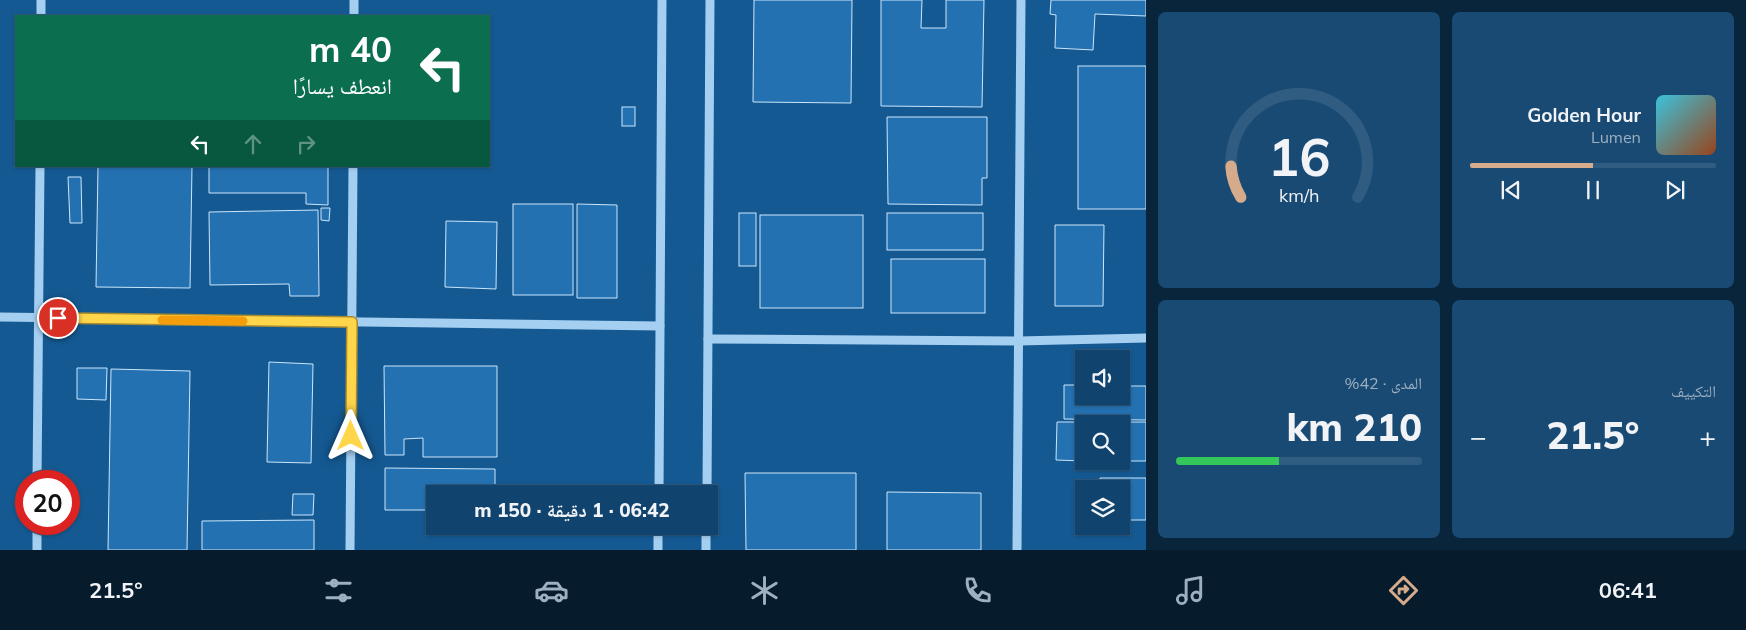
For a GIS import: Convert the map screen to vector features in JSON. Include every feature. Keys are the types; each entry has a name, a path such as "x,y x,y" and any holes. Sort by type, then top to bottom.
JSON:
{"street":[{"path":"41,0 41,15"},
{"path":"354,0 354,15"},
{"path":"659,485 662,0"},
{"path":"706,485 710,0"},
{"path":"1017,550 1021,0"},
{"path":"37,470 40,167"},
{"path":"350,550 353,167"},
{"path":"0,317 660,326"},
{"path":"708,339 1019,341 1146,338"},
{"path":"37,535 37,550"},
{"path":"658,535 658,550"},
{"path":"706,535 706,550"}],"building":[{"path":"754,0 852,0 851,103 753,102"},
{"path":"881,0 922,0 921,28 946,28 946,0 984,0 982,107 881,106"},
{"path":"1051,0 1146,0 1146,16 1095,14 1093,50 1055,48 1056,15 1050,14"},
{"path":"1078,66 1146,66 1146,209 1078,209"},
{"path":"622,107 635,107 635,126 622,126"},
{"path":"887,117 987,117 987,178 982,178 982,205 888,204"},
{"path":"98,167 192,167 190,288 96,287"},
{"path":"209,167 328,167 328,205 306,204 306,193 209,193"},
{"path":"68,177 81,177 82,223 70,223"},
{"path":"513,204 573,204 573,295 513,295"},
{"path":"577,204 617,205 617,298 577,298"},
{"path":"321,208 330,208 329,221 321,220"},
{"path":"318,210 319,296 290,296 289,284 210,285 209,212"},
{"path":"739,213 756,213 756,266 739,266"},
{"path":"887,213 983,213 983,250 887,250"},
{"path":"760,215 863,215 863,308 760,308"},
{"path":"446,221 497,222 496,289 445,287"},
{"path":"1055,225 1104,225 1103,306 1055,306"},
{"path":"891,259 985,259 985,313 891,313"},
{"path":"269,362 313,364 311,463 267,462"},
{"path":"384,366 497,366 497,457 423,457 423,438 404,439 404,455 385,455"},
{"path":"77,368 107,368 106,400 77,399"},
{"path":"111,369 190,371 187,550 108,550"},
{"path":"1064,385 1075,385 1075,405 1130,405 1130,386 1146,386 1146,420 1130,420 1130,415 1075,415 1075,419 1064,419"},
{"path":"1057,422 1075,422 1075,461 1056,460"},
{"path":"1130,422 1146,422 1146,461 1130,461"},
{"path":"385,468 495,469 495,485 426,485 426,510 385,510"},
{"path":"745,473 856,473 856,550 746,550"},
{"path":"1100,478 1146,478 1146,520 1130,520 1130,480 1100,480"},
{"path":"887,492 981,493 981,550 887,550"},
{"path":"293,494 314,494 313,515 292,515"},
{"path":"314,520 314,550 202,550 202,521"}],"slow traffic":[{"path":"162,320 243,321"}],"route":[{"path":"58,318 352,322 351,436"}]}
